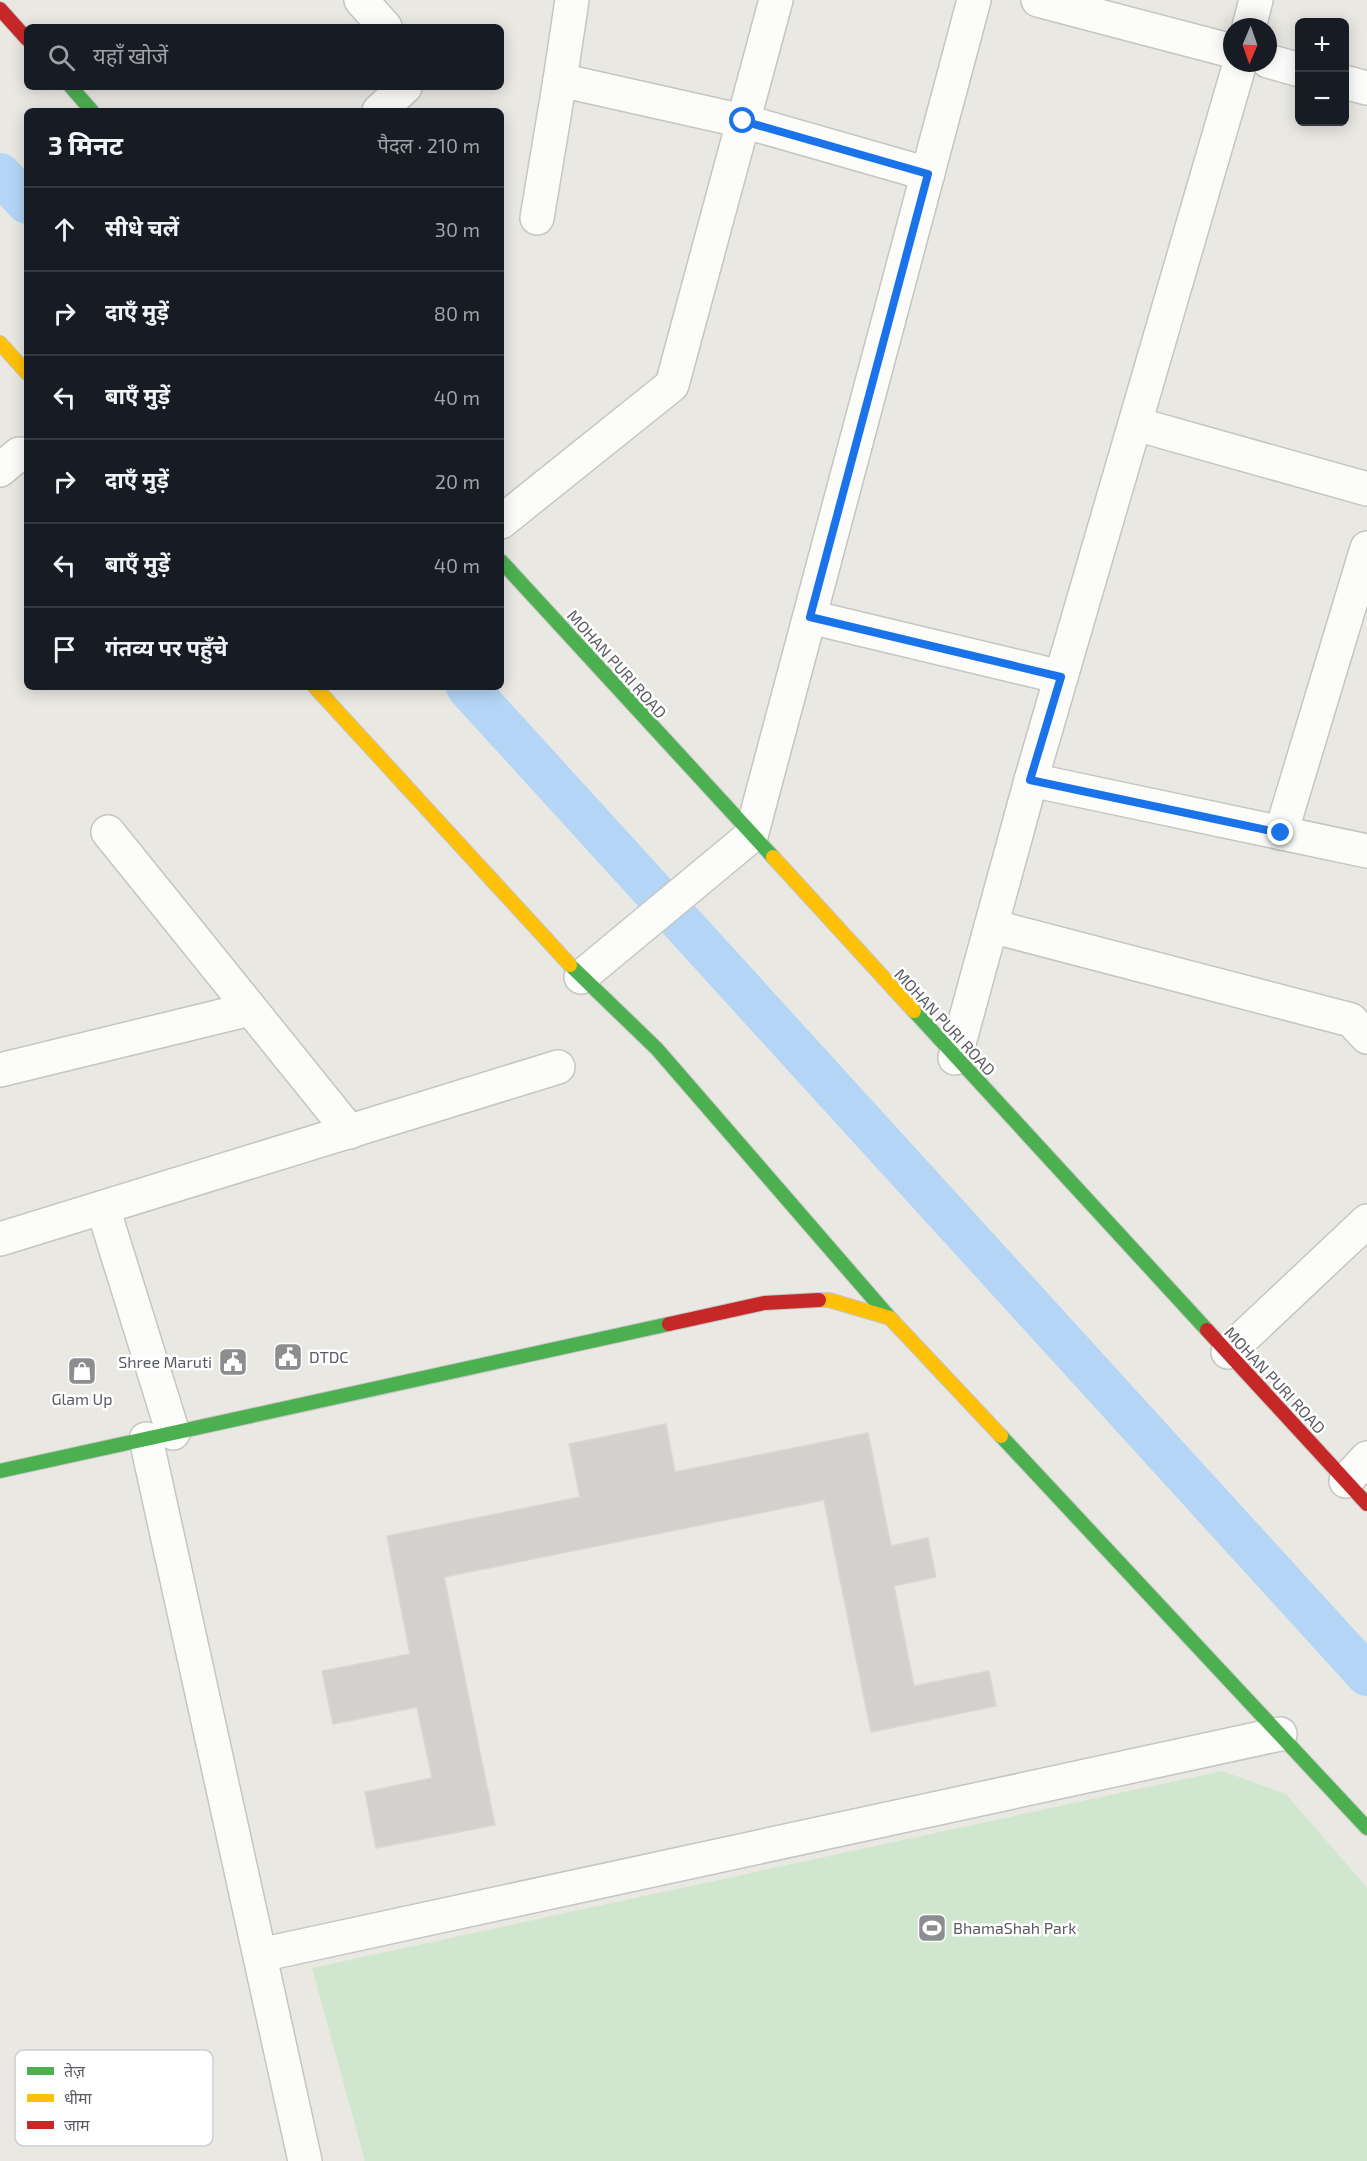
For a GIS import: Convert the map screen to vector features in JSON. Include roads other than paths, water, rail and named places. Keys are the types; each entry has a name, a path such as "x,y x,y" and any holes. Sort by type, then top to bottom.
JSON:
{"street":[{"path":"361,0 382,24"},
{"path":"537,218 572,0"},
{"path":"504,520 672,385 776,0"},
{"path":"581,977 751,836 974,0"},
{"path":"1038,0 1223,49"},
{"path":"1251,18 1256,0"},
{"path":"0,9 24,36"},
{"path":"1277,63 1295,68"},
{"path":"955,1058 1030,780 1237,72"},
{"path":"560,80 743,121 928,174"},
{"path":"1349,83 1367,88"},
{"path":"74,90 89,108"},
{"path":"382,108 402,90"},
{"path":"0,343 24,370"},
{"path":"1136,424 1367,489"},
{"path":"1281,833 1367,548"},
{"name":"MOHAN PURI ROAD","path":"504,564 955,1058 1228,1352 1360,1481"},
{"path":"810,617 1061,677"},
{"path":"318,690 581,977 657,1049 890,1318 1367,1828"},
{"path":"1030,780 1367,851"},
{"path":"108,832 350,1132"},
{"path":"991,926 1351,1020 1367,1037"},
{"path":"0,1070 250,1009"},
{"path":"0,1239 558,1067"},
{"path":"103,1208 159,1436 260,1955 304,2161"},
{"path":"1228,1352 1367,1221"},
{"path":"0,1472 764,1303 829,1300 890,1318"},
{"path":"260,1955 1280,1734"}],"waterway":[{"path":"0,174 24,200"},
{"path":"470,690 1367,1675"}],"place":[{"name":"DTDC","path":"288,1357"},
{"name":"Shree Maruti","path":"233,1362"},
{"name":"Glam Up","path":"82,1371"},
{"name":"BhamaShah Park","path":"932,1928"}]}
